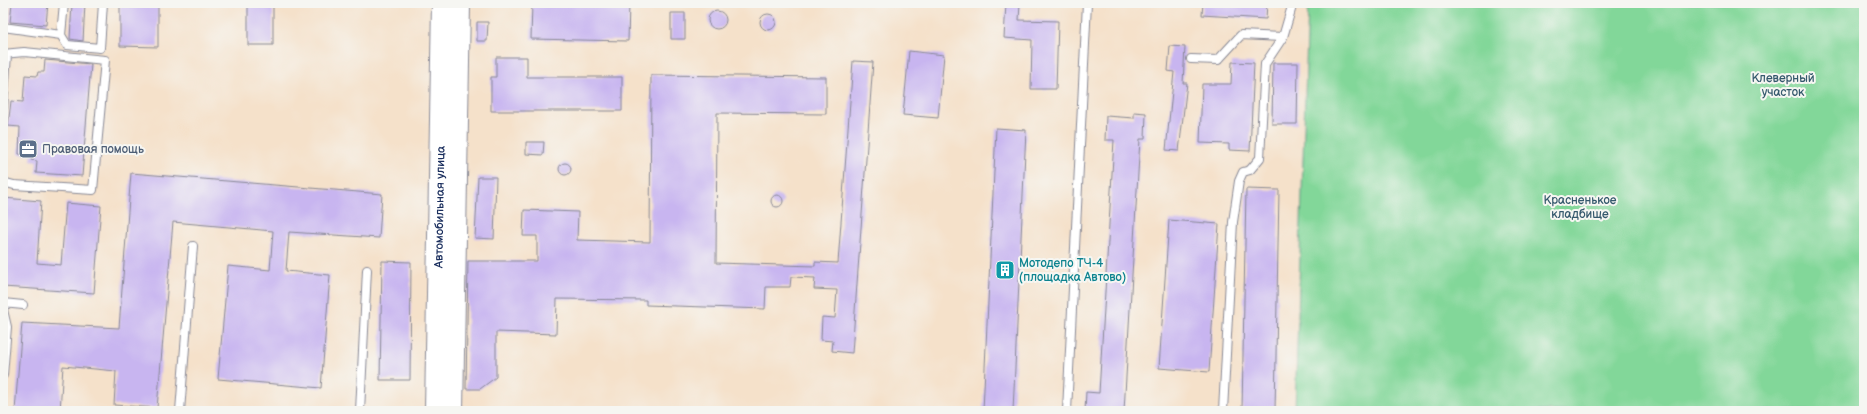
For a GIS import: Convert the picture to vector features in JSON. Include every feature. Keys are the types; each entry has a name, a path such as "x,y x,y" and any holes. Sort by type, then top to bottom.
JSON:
{"main road":[{"name":"Автомобильная улица","path":"436,411 443,3"},
{"name":"Автомобильная улица","path":"452,411 459,3"}],"lane":[{"path":"64,3 60,35 67,45 100,48 103,3"},
{"path":"1067,411 1087,3"},
{"path":"1223,411 1234,222 1238,181 1243,172 1250,170 1260,158 1265,64 1283,37 1293,3"},
{"path":"3,27 60,35"},
{"path":"1191,59 1218,60 1241,35 1283,37"},
{"path":"3,108 5,54 24,52 105,60 93,190 14,185 3,182"},
{"path":"180,411 193,246"},
{"path":"360,411 367,270"},
{"path":"3,303 23,305"},
{"path":"3,310 7,328 3,375"}],"green space":[{"name":"Красненькое кладбище","path":"1308,3 1864,3 1864,411 1295,411"}],"building":[{"path":"12,3 48,3 46,25 10,22"},
{"path":"72,3 85,3 83,41 70,39"},
{"path":"120,3 158,3 158,47 120,46"},
{"path":"248,3 273,3 273,45 248,45"},
{"path":"532,3 629,3 628,41 531,39"},
{"path":"1006,3 1020,4 1019,20 1058,21 1056,89 1031,89 1032,40 1004,38"},
{"path":"1203,3 1267,3 1266,19 1202,15"},
{"path":"717,11 723,14 726,20 723,26 717,29 711,26 708,20 711,14"},
{"path":"671,13 685,13 685,39 671,39"},
{"path":"768,14 774,16 776,22 774,28 768,30 762,28 760,22 762,16"},
{"path":"477,22 488,22 487,41 477,41"},
{"path":"1170,46 1185,47 1183,83 1187,83 1179,151 1166,150 1174,72 1168,71"},
{"path":"909,51 944,55 938,118 903,115"},
{"path":"496,57 527,57 527,77 622,77 622,111 491,111 491,77 496,77"},
{"path":"45,60 91,64 82,176 36,173 37,161 31,160 32,155 19,154 20,127 8,126 11,101 23,102 25,75 37,76 38,72 44,72"},
{"path":"853,61 873,62 852,353 832,351 833,341 821,340 822,317 835,318 837,290 814,289 815,278 791,277 790,287 766,287 765,309 646,305 646,300 557,299 556,334 496,332 496,377 480,389 466,389 468,261 537,261 537,236 523,236 524,210 578,212 577,240 650,242 651,75 826,77 826,114 717,113 716,263 815,266 815,262 838,263"},
{"path":"1232,62 1254,63 1250,151 1229,150 1229,144 1200,143 1202,84 1231,84"},
{"path":"1273,63 1298,63 1297,124 1272,124"},
{"path":"1134,112 1146,113 1145,139 1140,139 1124,411 1085,411 1086,392 1099,393 1114,140 1105,140 1106,116 1134,118"},
{"name":"Мотодепо ТЧ-4 (площадка Автово)","path":"996,128 1026,130 1013,411 983,411"},
{"path":"526,142 544,142 543,155 526,154"},
{"path":"565,163 569,165 571,169 569,173 565,175 561,173 559,169 561,165"},
{"path":"131,173 382,194 379,238 289,232 286,271 330,275 321,388 218,379 228,266 270,270 273,231 173,222 157,408 114,405 116,371 63,366 60,411 15,411 22,323 119,328"},
{"path":"478,177 496,177 494,239 475,238"},
{"path":"1246,189 1279,190 1275,411 1242,411"},
{"path":"777,195 781,197 783,201 781,205 777,207 773,205 771,201 773,197"},
{"path":"3,198 41,201 37,263 61,265 66,203 101,206 94,293 3,287"},
{"path":"1169,220 1219,224 1209,372 1159,368"},
{"path":"382,261 411,262 410,380 380,380"}],"place":[{"name":"Правовая помощь","path":"28,149"},
{"name":"Мотодепо ТЧ-4 (площадка Автово)","path":"1005,270"}],"park label":[{"name":"Клеверный участок","path":"1783,85"}]}
